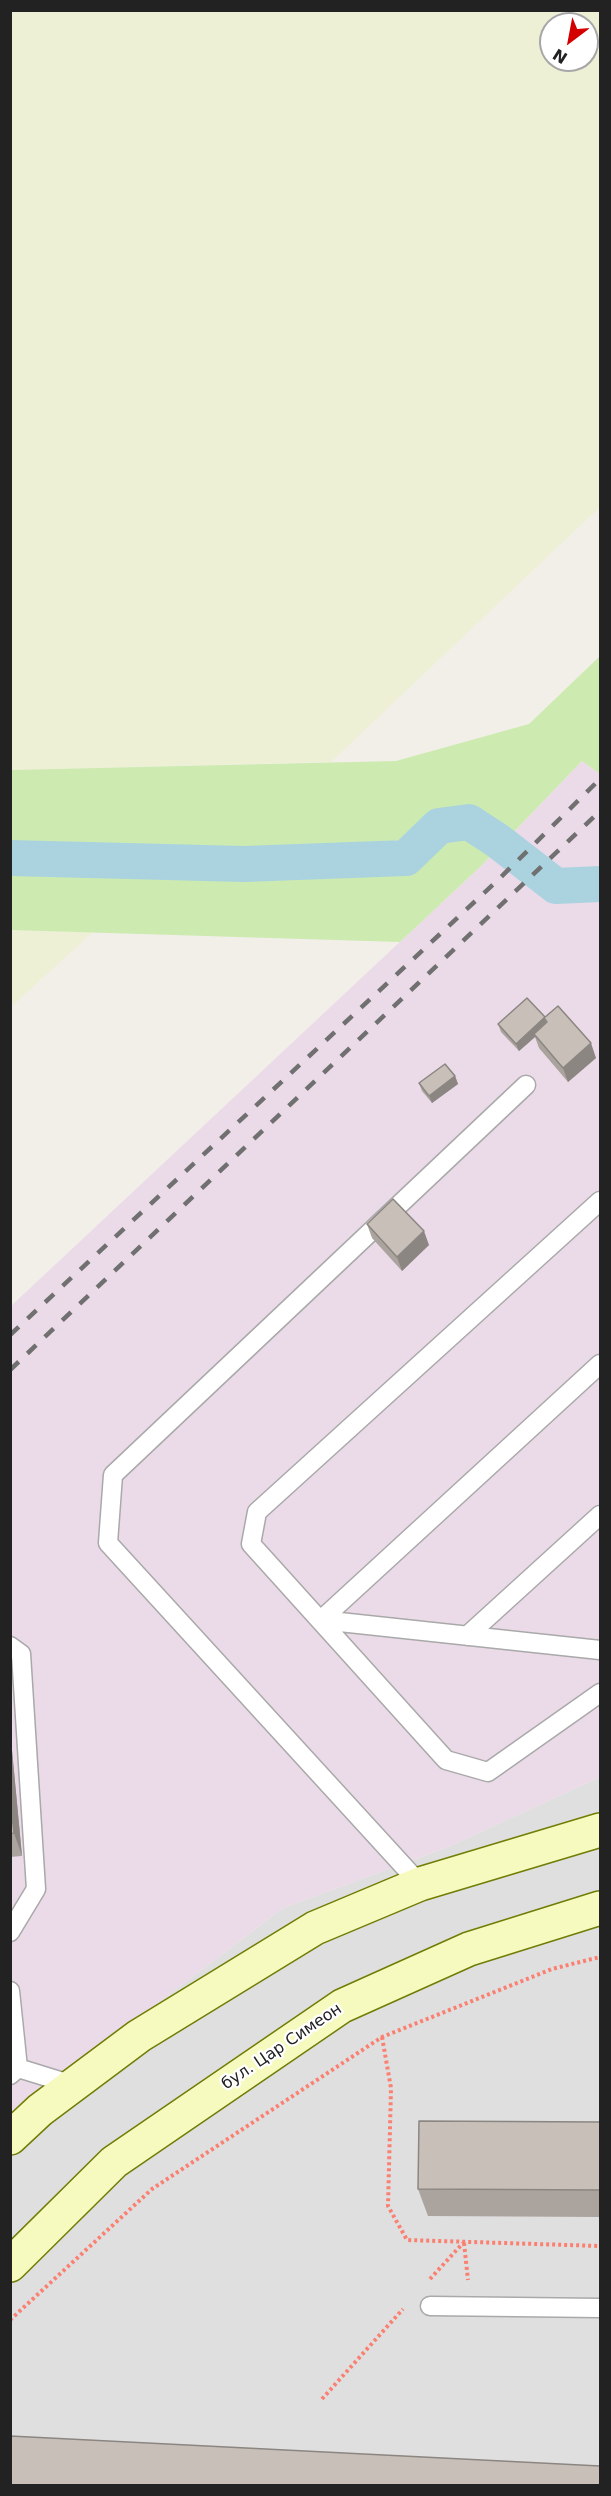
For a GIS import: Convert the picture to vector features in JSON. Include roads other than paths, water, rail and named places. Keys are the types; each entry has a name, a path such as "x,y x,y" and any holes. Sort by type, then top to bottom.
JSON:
{"main road":[{"path":"10,2138 40,2110 139,2036 315,1928 420,1884 600,1830"},
{"name":"бул. Цар Симеон","path":"10,2265 114,2162 342,2006 469,1949 600,1908"}],"lane":[{"path":"420,1884 108,1544 110,1494 113,1475 526,1084"},
{"path":"600,1201 257,1512 251,1544 446,1760 488,1772 600,1693"},
{"path":"321,1620 600,1364"},
{"path":"467,1636 600,1515"},
{"path":"321,1620 600,1650"},
{"path":"10,1646 21,1654 36,1889 10,1932"},
{"path":"10,1991 14,2072 74,2085"},
{"path":"430,2306 600,2308"}],"waterway":[{"path":"10,858 244,864 406,858 439,826 469,822 498,841 556,886 600,884"}],"railway":[{"path":"10,1335 499,879 600,779"},
{"path":"10,1370 600,811"}]}
